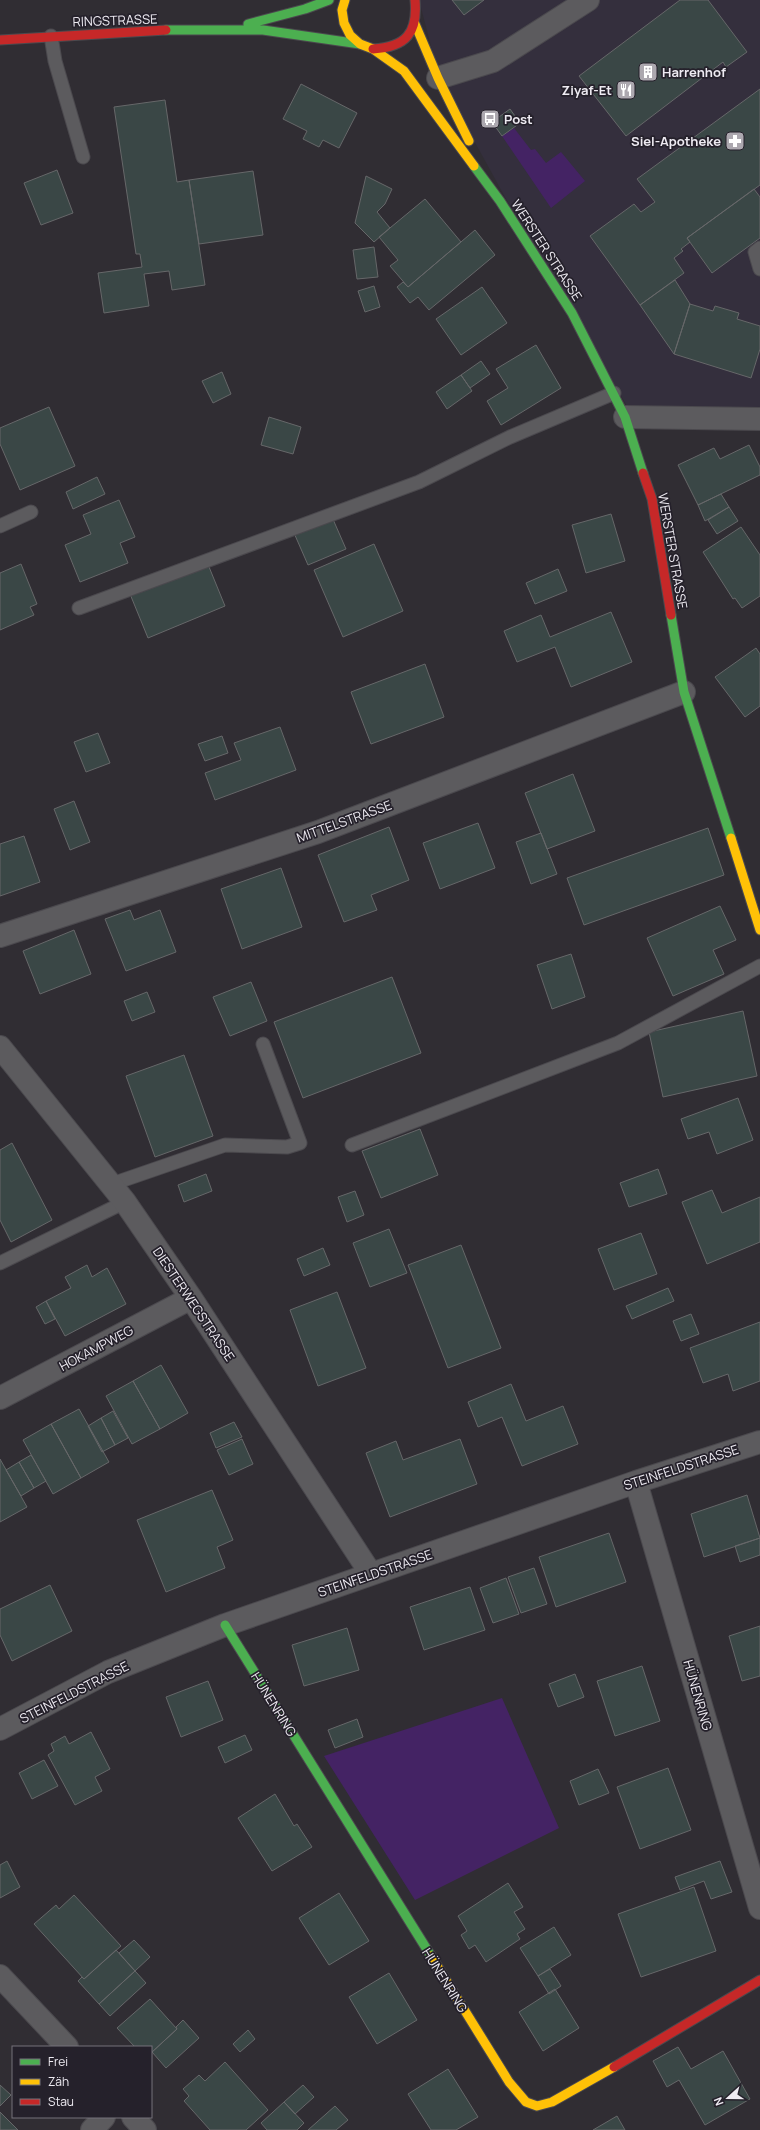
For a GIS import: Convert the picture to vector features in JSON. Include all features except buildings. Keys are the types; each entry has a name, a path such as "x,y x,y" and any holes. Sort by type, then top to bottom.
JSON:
{"main road":[{"name":"RINGSTRASSE","path":"232,29 305,9 329,0"},
{"name":"WERSTER STRASSE","path":"345,0 342,10 344,23 350,35 360,44 373,49 404,71 500,201 572,314 625,417 652,499 684,692 760,930"},
{"name":"WERSTER STRASSE","path":"373,49 386,49 399,45 409,36 415,24 417,12 415,0"},
{"name":"WERSTER STRASSE","path":"415,24 438,78 500,201"},
{"name":"RINGSTRASSE","path":"0,40 97,32 232,29 308,35 360,44"},
{"name":"HÜNENRING","path":"225,1626 509,2082 521,2098 531,2106 544,2106 563,2097 760,1980"}],"street":[{"path":"438,78 493,61 588,0"},
{"path":"625,417 760,419"},
{"name":"MITTELSTRASSE","path":"0,936 318,832 684,692"},
{"name":"DIESTERWEGSTRASSE","path":"0,1047 125,1202 191,1298 371,1574"},
{"name":"HOKAMPWEG","path":"0,1398 191,1298"},
{"name":"STEINFELDSTRASSE","path":"0,1729 108,1672 225,1626 636,1482 760,1442"},
{"name":"HÜNENRING","path":"636,1482 760,1908"},
{"path":"0,1976 66,2046"},
{"path":"92,2130 103,2118"},
{"path":"134,2118 145,2130"}],"lane":[{"path":"51,36 55,61 83,157"},
{"path":"760,248 755,252 760,269"},
{"path":"79,608 419,482 510,437 614,393"},
{"path":"0,526 31,512"},
{"path":"352,1145 618,1042 760,966"},
{"path":"112,1184 225,1145 287,1147 300,1142 263,1044"},
{"path":"0,1263 125,1202"}],"shaded area":[{"path":"419,0 760,0 760,416 631,413 505,197 455,106 437,69"},
{"path":"514,128 531,150 535,149 546,163 561,152 585,181 551,208 502,136"},
{"path":"502,1698 559,1828 415,1900 324,1756"}],"traffic: fast":[{"path":"248,24 305,9 329,0"},
{"path":"166,30 263,30 360,44"},
{"path":"474,166 500,201 572,313 625,417 643,473"},
{"path":"671,615 684,692 731,838"},
{"path":"225,1625 431,1956"}],"traffic: slow":[{"path":"345,0 342,10 344,23 350,35 360,44 373,49 404,71 474,166"},
{"path":"415,24 438,78 469,141"},
{"path":"731,838 760,930"},
{"path":"431,1956 509,2082 526,2102 537,2106 552,2102 614,2067"}],"traffic: jam":[{"path":"373,49 394,45 408,36 414,21 415,0"},
{"path":"0,40 166,30"},
{"path":"643,473 652,499 671,615"},
{"path":"614,2067 760,1980"}],"place":[{"name":"Harrenhof","path":"648,72"},
{"name":"Ziyaf-Et","path":"626,90"},
{"name":"Post","path":"490,119"},
{"name":"Siel-Apotheke","path":"735,141"}]}
